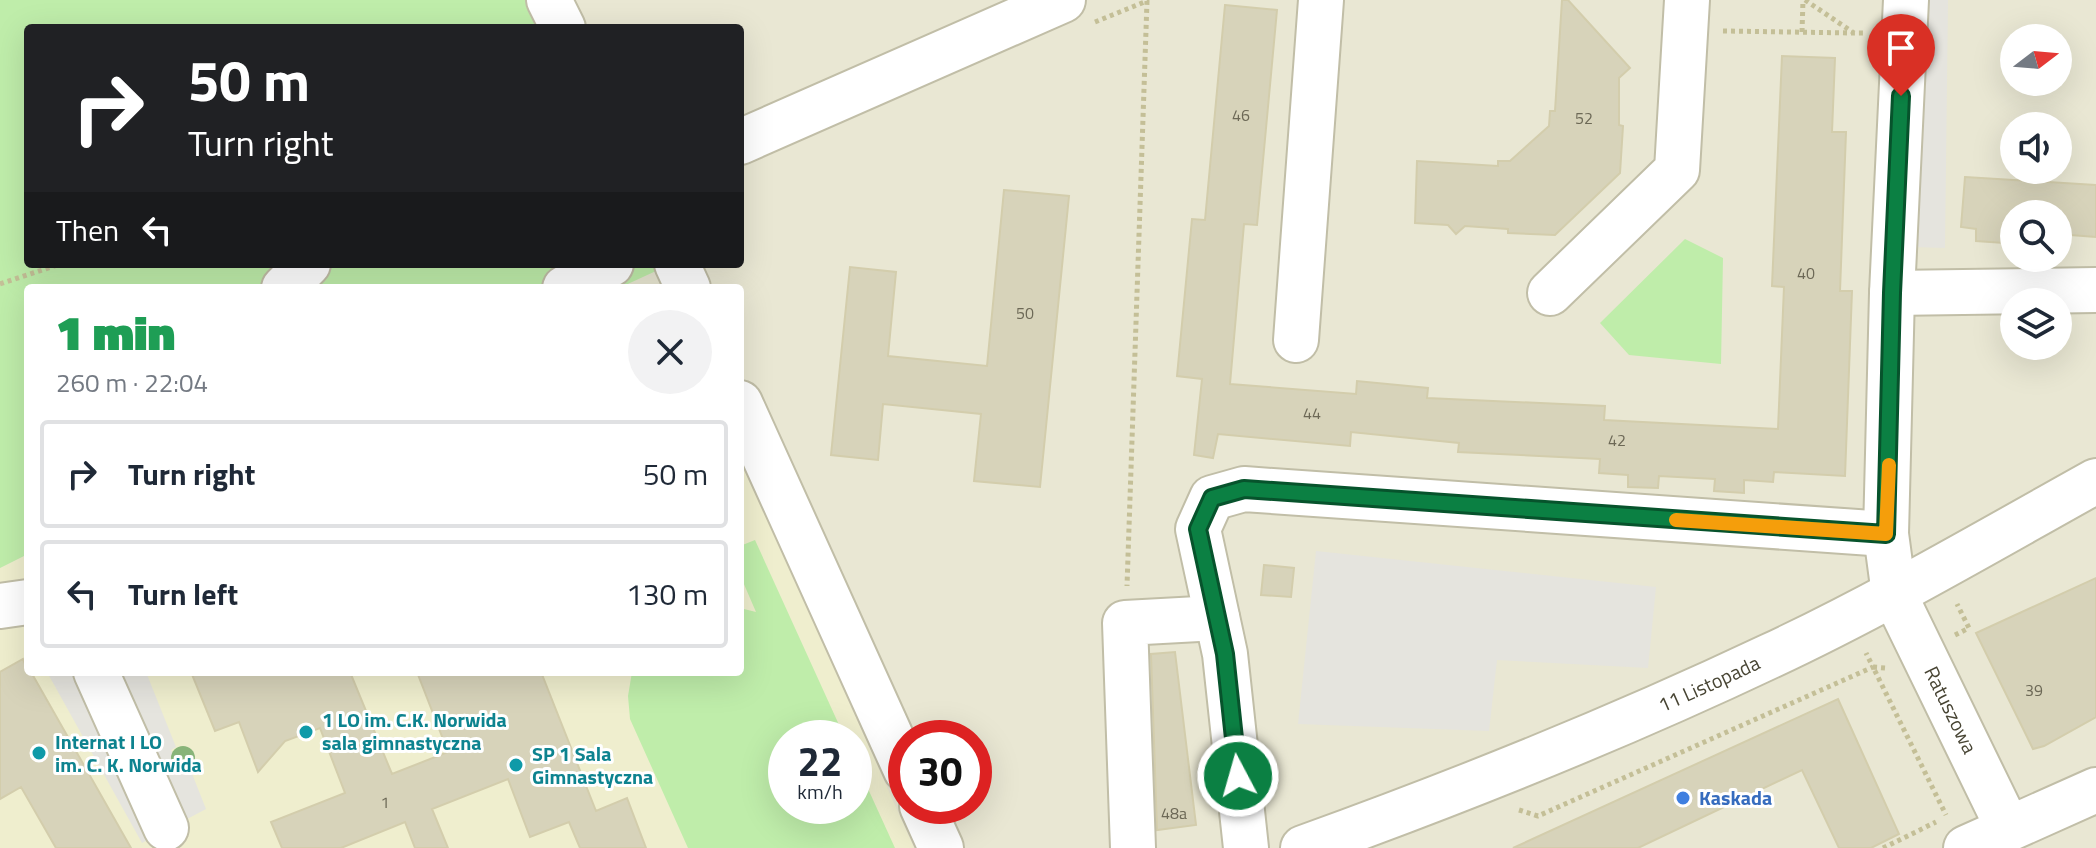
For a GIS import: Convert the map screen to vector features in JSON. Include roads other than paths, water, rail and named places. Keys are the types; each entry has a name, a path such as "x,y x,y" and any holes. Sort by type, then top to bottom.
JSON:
{"street":[{"path":"549,0 561,24"},
{"path":"1296,340 1321,0"},
{"path":"744,140 1077,11"},
{"path":"1550,293 1677,170 1686,15"},
{"name":"Ratuszowa","path":"1905,17 1892,293 1886,534 1894,594 2008,828"},
{"path":"288,284 304,268"},
{"path":"573,284 603,268"},
{"path":"1892,293 2096,290"},
{"path":"744,412 888,730"},
{"name":"11 Listopada","path":"1303,848 1508,769 1770,656 1894,594 2096,481"},
{"path":"1246,848 1225,654 1198,529 1212,498 1244,489 1886,534"},
{"path":"0,606 24,603"},
{"path":"1133,848 1125,623 1217,618"},
{"path":"98,676 166,828"},
{"path":"1956,833 2008,828 2096,790"},
{"path":"930,824 941,848"}],"place":[{"name":"1 LO im. C.K. Norwida sala gimnastyczna","path":"306,732"},
{"name":"Internat I LO im. C. K. Norwida","path":"39,753"},
{"name":"SP 1 Sala Gimnastyczna","path":"516,765"},
{"name":"Kaskada","path":"1683,798"}]}
